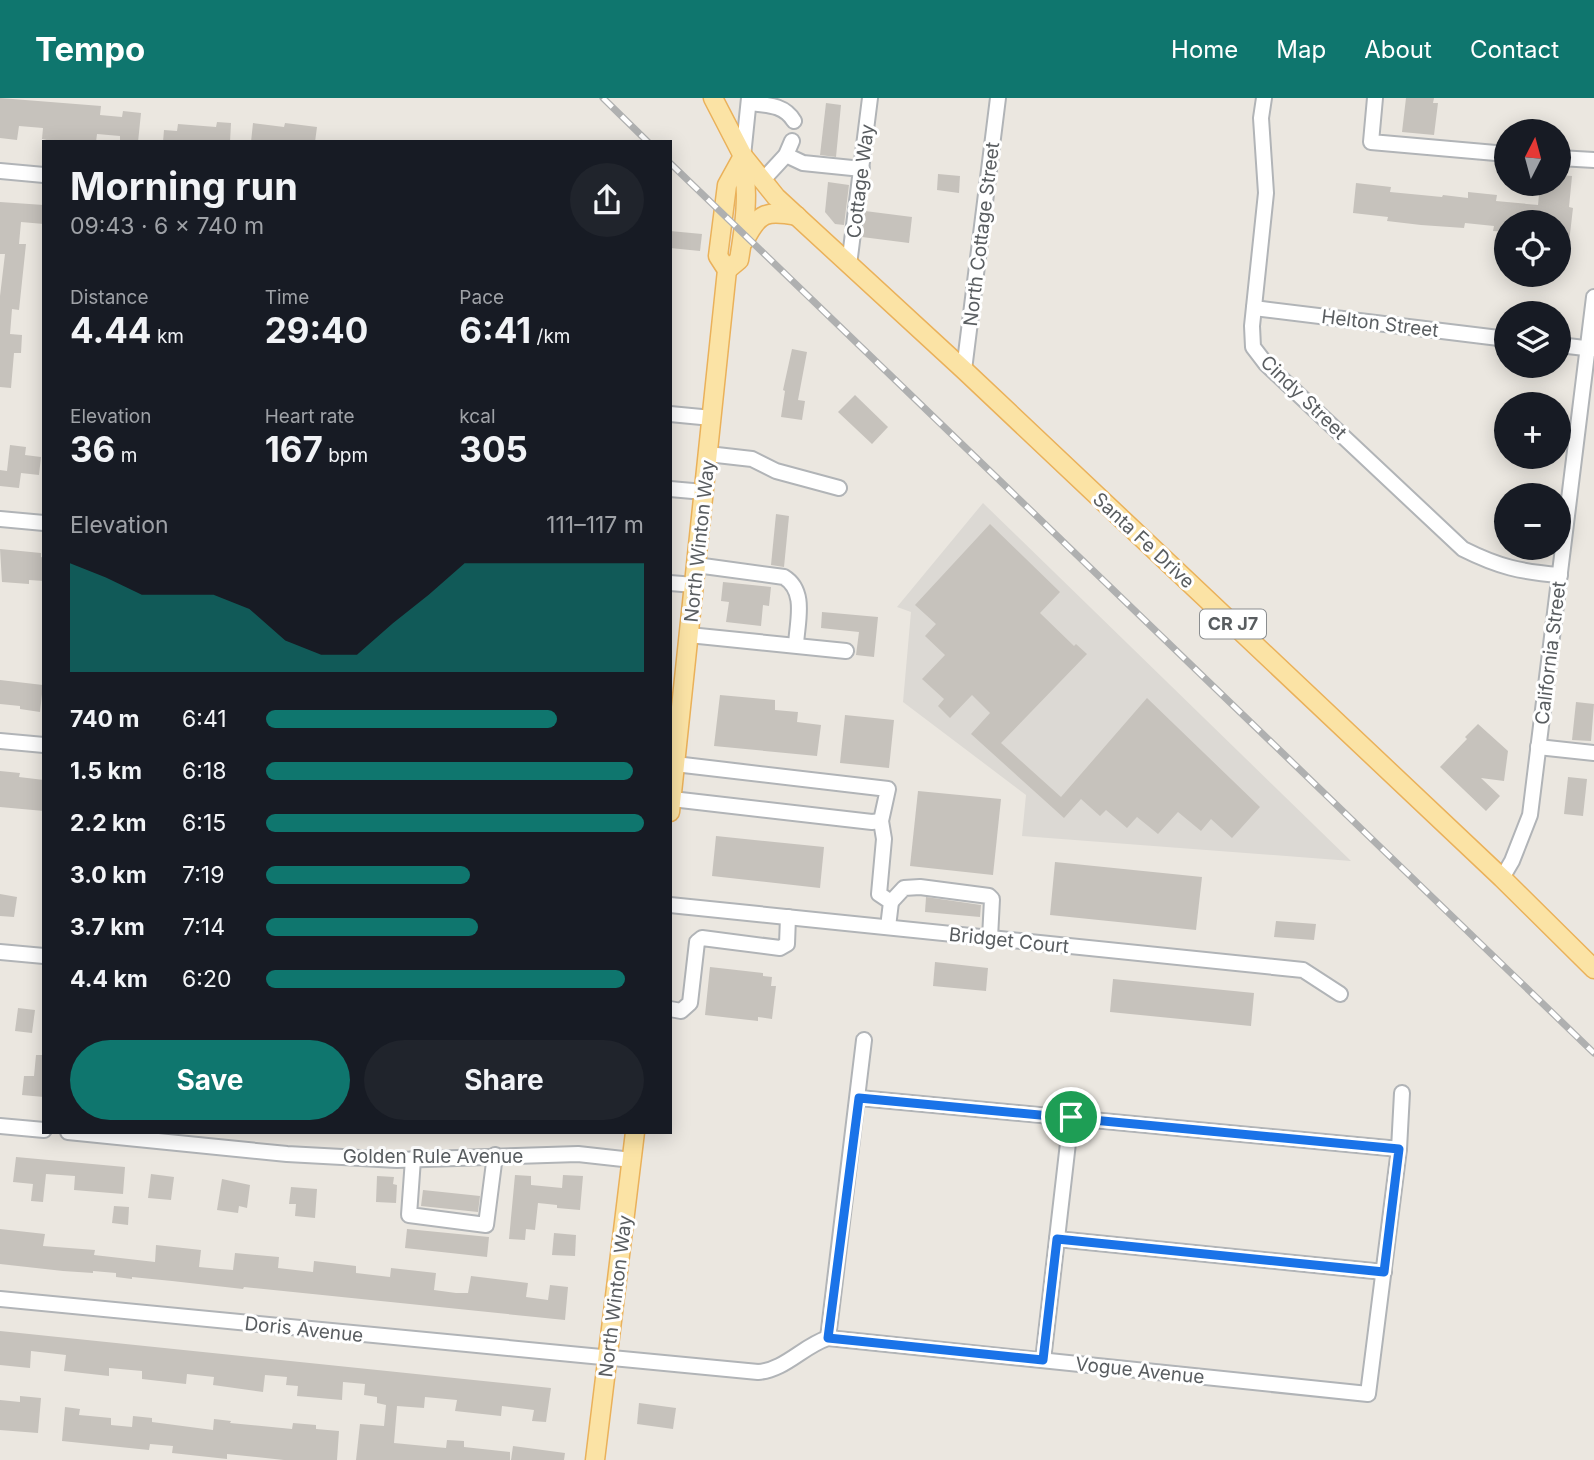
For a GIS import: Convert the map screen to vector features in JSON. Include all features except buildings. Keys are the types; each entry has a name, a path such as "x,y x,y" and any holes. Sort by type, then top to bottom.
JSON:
{"main road":[{"name":"Santa Fe Drive","path":"713,98 743,156 762,181 797,216 1502,878 1594,969"},
{"name":"North Winton Way","path":"727,270 739,260 742,246 748,189 743,156"},
{"name":"North Winton Way","path":"672,796 727,270 718,256 727,185 743,156"},
{"path":"742,246 752,225 763,214 777,212 797,216"},
{"name":"North Winton Way","path":"596,1460 635,1134"}],"street":[{"name":"Cottage Way","path":"849,265 870,98"},
{"name":"North Cottage Street","path":"964,370 998,98"},
{"name":"Cindy Street","path":"1264,98 1261,118 1266,193 1254,308 1253,347 1266,364 1464,549 1488,562 1523,573 1560,575"},
{"path":"1376,98 1371,142 1494,153"},
{"name":"North Winton Way","path":"743,156 749,100"},
{"path":"749,100 775,106 789,113 794,121"},
{"path":"762,181 789,148 803,163 862,169"},
{"path":"1572,159 1594,160"},
{"path":"0,172 42,176"},
{"name":"California Street","path":"1502,878 1512,861 1530,815 1591,349 1594,297"},
{"name":"Helton Street","path":"1254,308 1494,337"},
{"path":"1571,346 1591,349"},
{"path":"672,414 712,418"},
{"path":"708,454 752,458 776,471 839,488"},
{"path":"672,489 704,492"},
{"path":"0,519 42,523"},
{"path":"696,565 783,577 793,583 798,594 796,645"},
{"path":"672,583 694,585"},
{"path":"689,635 846,651"},
{"path":"0,741 42,745"},
{"path":"1538,747 1594,753"},
{"path":"675,764 888,789 877,821 884,839 879,894 891,902"},
{"path":"672,806 877,821"},
{"path":"888,927 891,902 904,888 920,887 989,895 992,899 990,938"},
{"name":"Bridget Court","path":"672,905 1303,970 1340,994"},
{"path":"672,1009 681,1011 690,1003 697,942 702,938 780,948 787,944 788,917"},
{"path":"0,951 42,956"},
{"path":"828,1338 864,1041"},
{"path":"1057,1239 1384,1272 1399,1149 1402,1093"},
{"path":"859,1098 1399,1149"},
{"path":"1043,1360 1071,1117"},
{"path":"0,1126 42,1130"},
{"name":"Golden Rule Avenue","path":"103,1134 287,1154 413,1159 578,1154 632,1160"},
{"path":"413,1159 409,1215 486,1225 495,1155"},
{"name":"Vogue Avenue","path":"828,1338 1368,1394 1384,1272"},
{"name":"Doris Avenue","path":"0,1299 608,1359 770,1371 814,1342 828,1338"}],"shaded area":[{"path":"983,503 1351,861 1022,836 1026,795 903,702 911,612 897,607"}],"railway":[{"path":"603,98 646,140"},
{"path":"672,165 1594,1053"}],"route":[{"path":"859,1098 1071,1117 1399,1149 1384,1272 1057,1239 1043,1360 828,1338 859,1098"}]}
